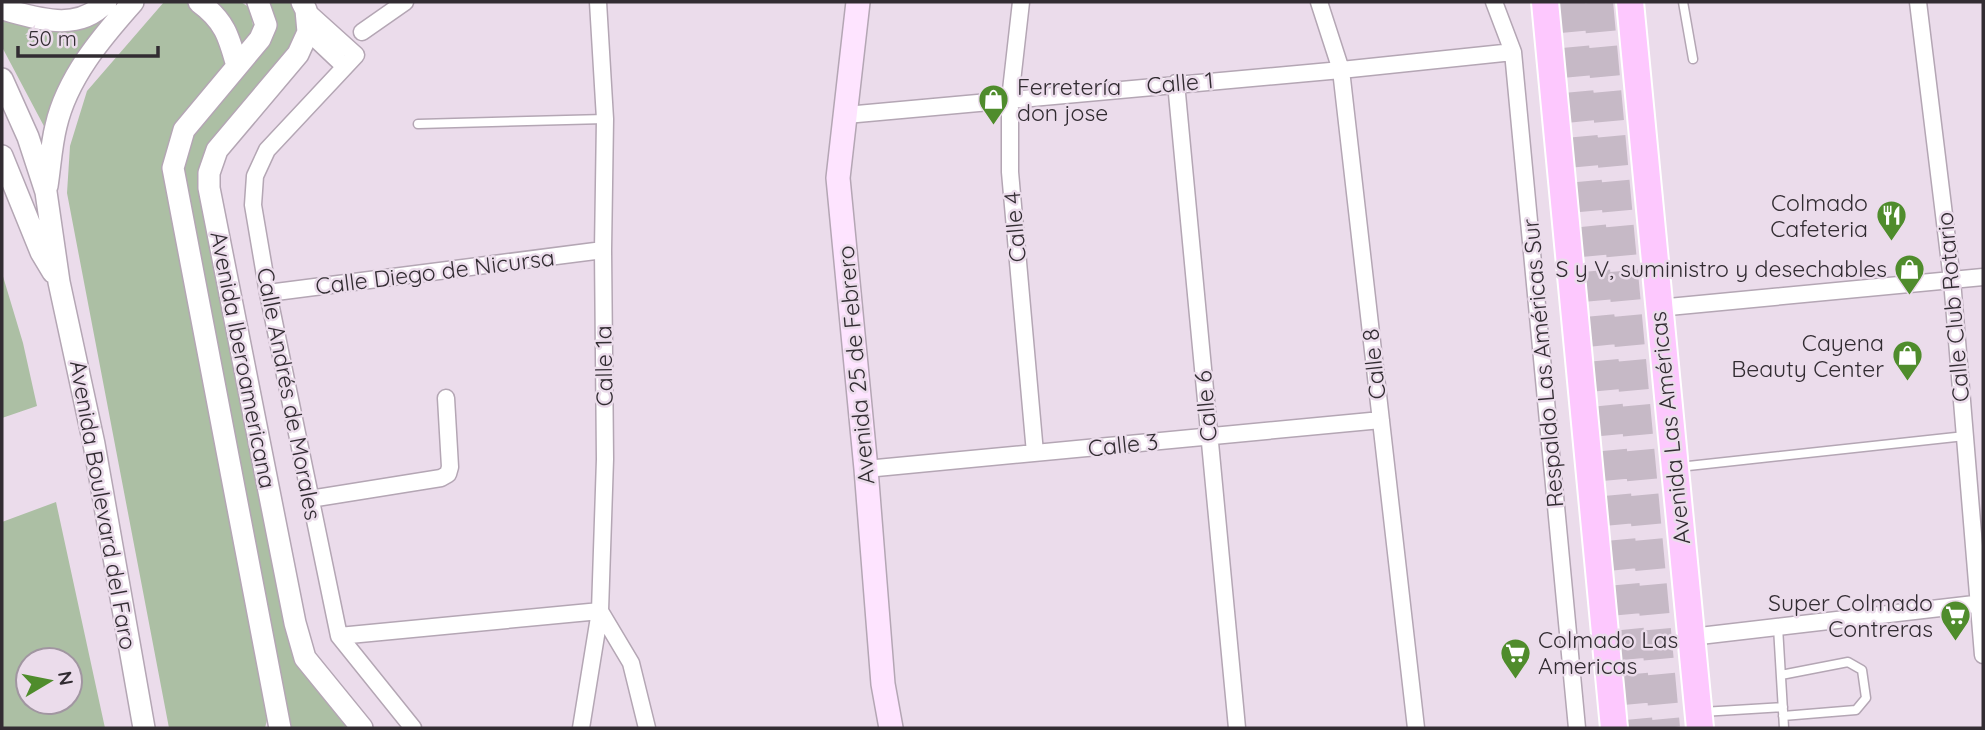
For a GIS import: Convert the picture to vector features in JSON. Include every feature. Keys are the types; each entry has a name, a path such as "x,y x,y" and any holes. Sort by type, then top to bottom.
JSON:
{"main road":[{"name":"Avenida 25 de Febrero","path":"858,2 838,178 866,469 883,684 891,728"},
{"path":"1545,2 1614,728"},
{"name":"Avenida Las Américas","path":"1630,2 1699,720"},
{"path":"1598,574 1604,728"}],"street":[{"path":"2,9 42,20 72,22 98,10 106,2"},
{"path":"46,192 56,125 72,82 99,41 133,2"},
{"path":"199,2 222,23 229,36 237,66"},
{"name":"Avenida Iberoamericana","path":"258,2 266,25 260,39 184,130 173,168 280,728"},
{"path":"362,32 395,6 405,2"},
{"name":"Calle 1a","path":"581,728 600,611 605,459 605,119 598,2"},
{"name":"Calle 4","path":"1021,2 1010,99 1010,172 1035,453"},
{"name":"Calle 8","path":"1320,2 1342,70 1416,728"},
{"name":"Respaldo Las Américas Sur","path":"1494,2 1513,52 1577,728"},
{"name":"Calle Club Rotario","path":"1918,2 1952,280 1981,603 1983,655"},
{"path":"304,6 308,32 350,61"},
{"path":"304,6 350,61"},
{"name":"Avenida Iberoamericana","path":"308,32 298,54 217,150 209,173 209,188 295,623 305,658 362,728"},
{"name":"Calle 1","path":"846,115 1513,52"},
{"name":"Calle Andrés de Morales","path":"350,61 267,150 255,177 253,205 268,293 339,636 413,728"},
{"name":"Avenida Boulevard del Faro","path":"2,79 28,138 46,192 60,282 94,444 144,728"},
{"name":"Calle 6","path":"1176,83 1237,728"},
{"name":"Avenida Boulevard del Faro","path":"2,156 41,252 60,282"},
{"name":"Calle Diego de Nicursa","path":"268,293 603,250"},
{"path":"1658,308 1983,277"},
{"path":"310,499 441,478 448,474 450,467 446,398"},
{"name":"Calle 3","path":"866,469 1381,420"},
{"path":"1691,637 1981,603"},
{"path":"339,636 600,611 631,663 647,728"}],"lane":[{"path":"1683,2 1693,59"},
{"path":"418,124 605,119"},
{"path":"1675,468 1965,436"},
{"path":"1778,627 1784,728"},
{"path":"1699,720 1783,712 1856,710 1866,698 1862,670 1848,663 1781,675"}],"green space":[{"path":"164,2 241,2 250,8 254,31 175,129 269,712 265,728 169,728 67,193 70,146 87,91"},
{"path":"267,2 298,2 303,31 213,149 289,613 358,728 283,728 179,163 189,133 264,41"},
{"path":"120,4 46,130 2,47 2,17 84,24"},
{"path":"2,273 23,343 37,406 2,418"},
{"path":"56,502 105,728 2,728 2,522"}],"tunnel":[{"path":"1570,2 1638,728"},
{"path":"1598,2 1665,728"}],"place":[{"name":"Ferretería don jose","path":"994,127"},
{"name":"Colmado Cafeteria","path":"1891,243"},
{"name":"S y V, suministro y desechables","path":"1910,296"},
{"name":"Cayena Beauty Center","path":"1907,383"},
{"name":"Super Colmado Contreras","path":"1956,643"},
{"name":"Colmado Las Americas","path":"1515,680"}]}
